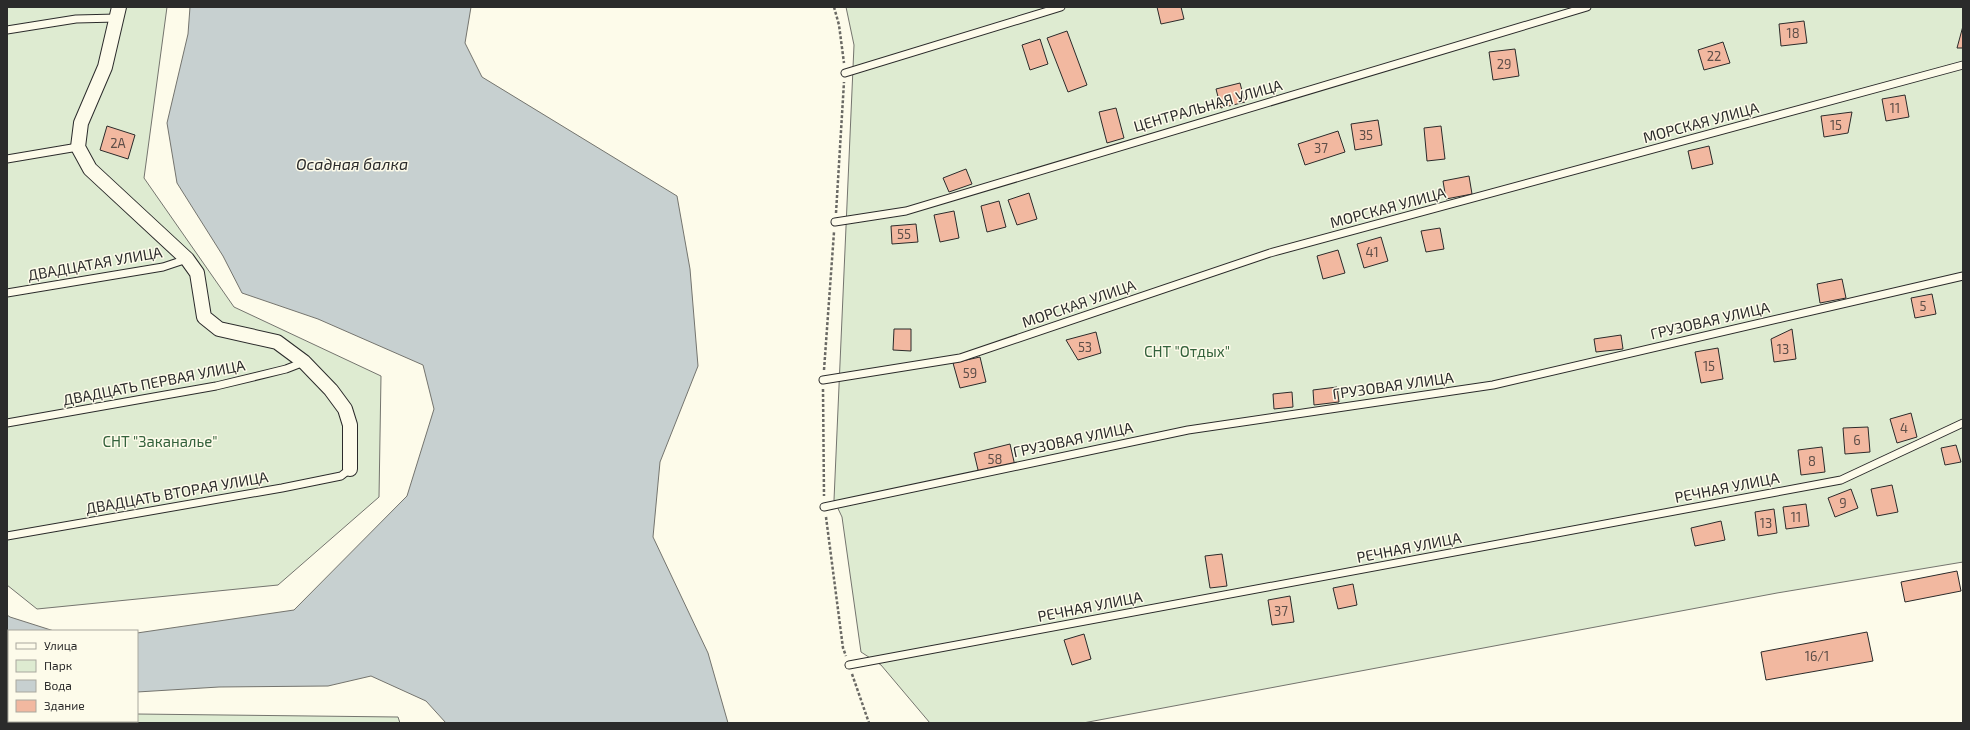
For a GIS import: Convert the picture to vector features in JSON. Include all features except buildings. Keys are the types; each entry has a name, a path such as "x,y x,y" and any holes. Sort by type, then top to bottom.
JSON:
{"street":[{"path":"118,13 105,67 81,123 78,147 90,169 187,259 197,273 204,318 219,329 277,342 304,362 330,390 345,409 350,425 350,469"}],"lane":[{"path":"845,72 1061,7"},
{"name":"ЦЕНТРАЛЬНАЯ УЛИЦА","path":"835,222 906,211 1587,7"},
{"path":"7,30 118,13"},
{"name":"МОРСКАЯ УЛИЦА","path":"823,380 960,358 1270,253 1963,65"},
{"path":"7,160 78,147"},
{"name":"ДВАДЦАТАЯ УЛИЦА","path":"7,293 163,267 187,259"},
{"name":"ГРУЗОВАЯ УЛИЦА","path":"824,507 1188,430 1493,385 1963,276"},
{"name":"ДВАДЦАТЬ ПЕРВАЯ УЛИЦА","path":"7,423 216,386 286,369 304,362"},
{"name":"РЕЧНАЯ УЛИЦА","path":"849,665 1841,480 1963,423"},
{"name":"ДВАДЦАТЬ ВТОРАЯ УЛИЦА","path":"7,536 282,488 341,476 350,469"}],"green space":[{"name":"СНТ \"Заканалье\"","path":"7,7 167,7 144,178 234,307 381,376 379,497 278,585 37,609 7,585"},
{"name":"СНТ \"Отдых\"","path":"846,7 1963,7 1963,562 1777,593 1083,723 930,723 881,665 861,652 842,517 834,500 854,45"},
{"path":"8,713 8,722 138,722 138,714 398,717 400,723 7,723"}],"water":[{"name":"Осадная балка","path":"190,7 471,7 465,43 482,77 677,196 690,269 698,366 660,462 653,537 708,653 728,723 446,723 426,701 371,676 328,686 219,687 138,692 138,633 294,610 407,496 434,409 423,365 318,319 242,293 223,256 177,183 167,123 188,34"},
{"path":"7,615 51,630 8,630 7,661"}]}
